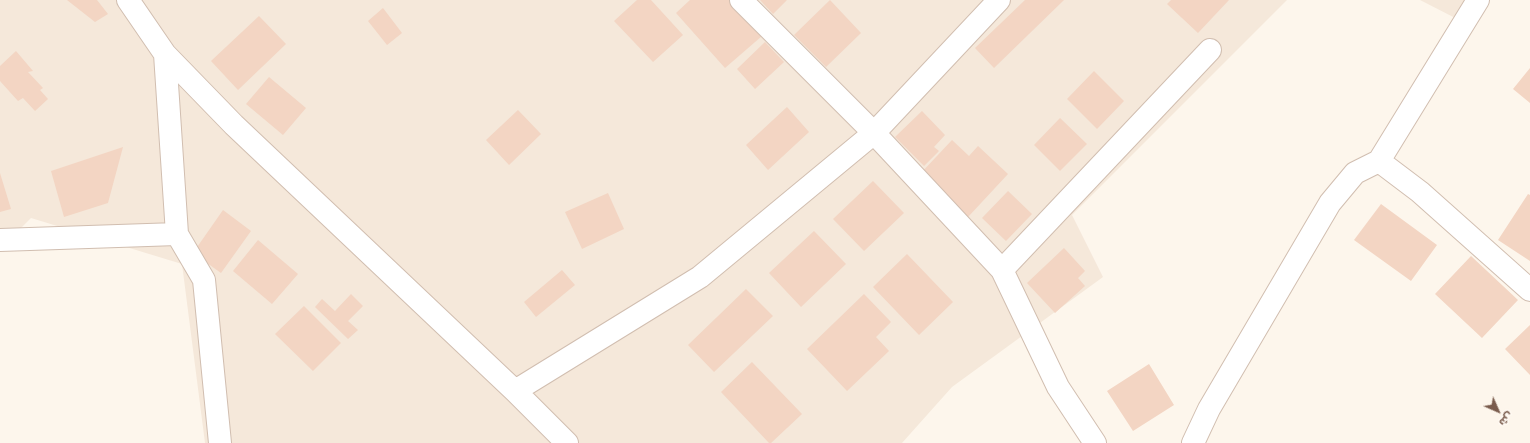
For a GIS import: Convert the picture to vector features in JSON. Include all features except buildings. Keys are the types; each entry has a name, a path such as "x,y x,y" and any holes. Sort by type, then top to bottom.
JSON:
{"street":[{"path":"128,0 165,54 240,130 515,391 566,443"},
{"path":"741,0 874,133 1002,270 1058,387 1095,443"},
{"path":"515,391 700,277 874,133 1000,0"},
{"path":"1193,443 1209,409 1330,203 1355,173 1379,161 1478,0"},
{"path":"1002,270 1210,50"},
{"path":"165,54 177,234 204,280 220,443"},
{"path":"1379,161 1420,192 1530,290"},
{"path":"0,240 177,234"}],"shaded area":[{"path":"0,0 1287,0 1072,215 1103,277 952,387 902,443 205,443 182,264 31,218 0,249"},
{"path":"1420,0 1477,0 1463,22"}]}
